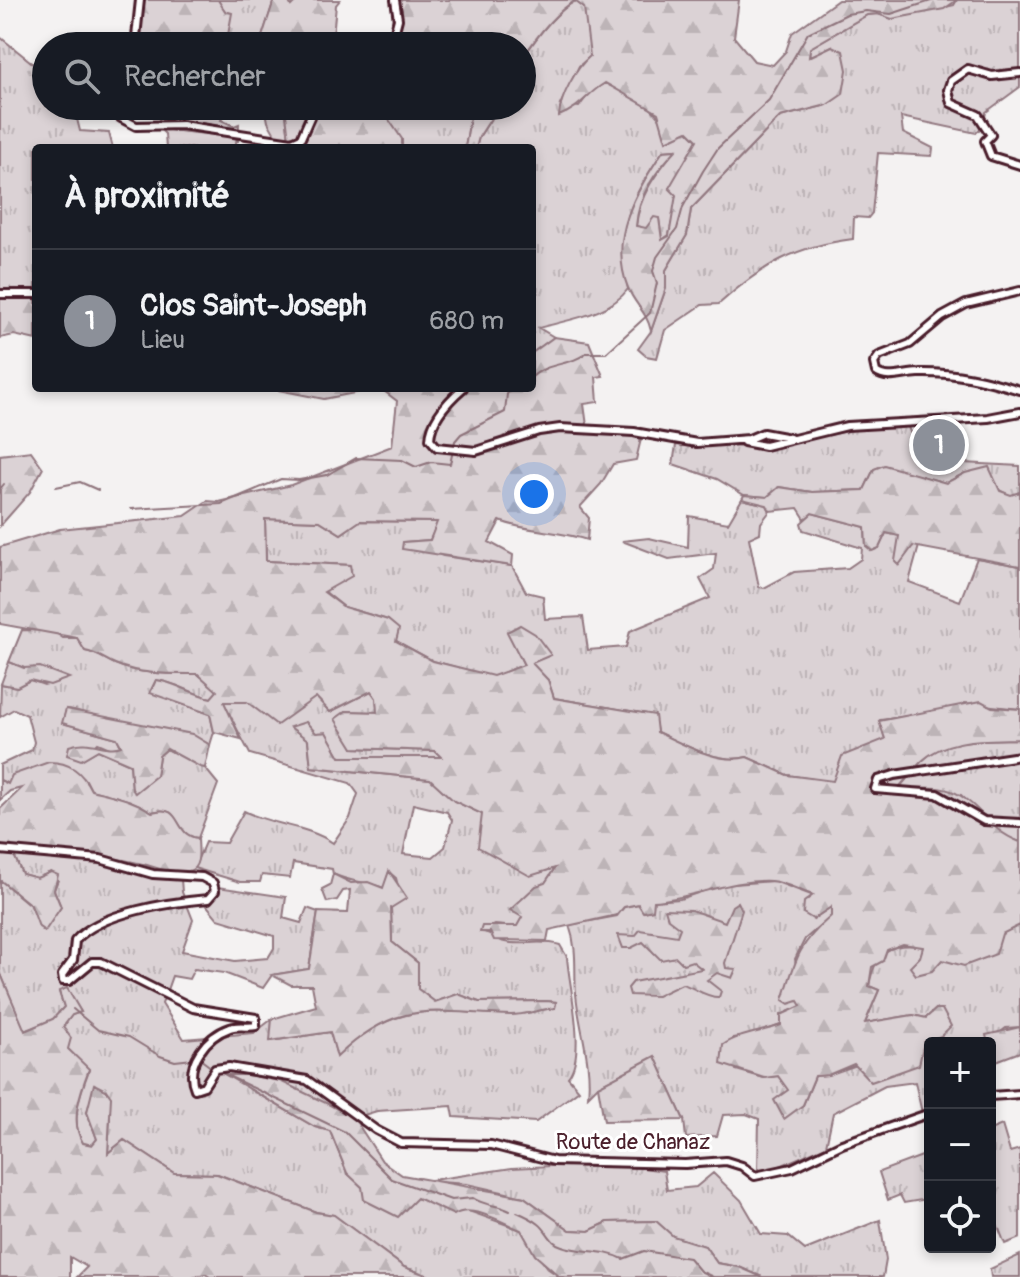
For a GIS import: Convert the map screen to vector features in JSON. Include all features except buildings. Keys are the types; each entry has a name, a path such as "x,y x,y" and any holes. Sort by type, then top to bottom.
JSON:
{"street":[{"path":"137,32 140,0"},
{"path":"395,0 398,19 395,32"},
{"path":"1020,73 992,76 968,69 951,81 948,90 951,103 980,117 985,130 991,135 985,141 991,156 1020,165"},
{"path":"124,120 132,125 182,125 292,142 304,134 310,120"},
{"path":"1020,291 1000,294 953,310 910,344 879,356 874,367 878,375 885,377 951,374 993,381 1020,390"},
{"path":"0,294 32,294"},
{"path":"459,392 442,409 431,432 433,444 453,450 476,451 531,433 560,428 634,432 697,443 758,436 769,440"},
{"path":"728,440 759,444 868,423 1018,414"},
{"path":"758,436 759,444"},
{"path":"1020,756 899,774 878,780 875,789 897,793 931,792 947,797 984,821 1020,823"},
{"name":"Route de Chanaz","path":"0,850 100,859 161,876 202,877 213,883 215,891 208,899 181,900 150,910 116,915 88,930 75,941 73,960 62,976 65,982 71,981 92,962 101,962 193,1008 256,1018 256,1026 231,1027 203,1046 196,1062 195,1089 202,1088 215,1069 223,1066 289,1076 312,1083 376,1130 401,1143 491,1145 554,1161 685,1164 727,1161 755,1176 792,1168 842,1144 924,1115"},
{"path":"996,1096 1020,1094"}],"green space":[{"path":"143,0 218,0 225,11 232,13 229,32 140,32"},
{"path":"216,0 274,0 264,32 228,32 226,12"},
{"path":"274,0 288,0 291,6 297,0 340,0 336,5 333,32 264,32"},
{"path":"393,0 739,0 734,37 754,61 773,65 786,51 792,33 838,0 957,0 944,9 892,19 878,14 867,15 810,48 809,57 832,46 843,51 847,70 843,94 827,105 780,117 691,209 687,235 666,270 666,288 651,331 628,288 621,251 623,233 635,199 663,151 676,150 649,185 640,205 636,226 646,228 654,217 659,218 662,240 669,236 676,195 669,188 697,140 688,131 666,141 658,113 605,83 559,116 570,83 590,56 584,8 575,1 553,19 536,39 536,32 392,32"},
{"path":"957,0 1020,0 1020,87 986,112 983,126 976,133 901,117 903,133 933,148 932,156 878,153 872,213 868,218 854,217 853,239 797,252 750,278 719,304 702,305 665,330 657,358 646,356 638,349 651,331 666,288 666,270 687,235 691,209 780,117 827,105 832,46 809,57 810,48 867,15 878,14 892,19 954,5"},
{"path":"575,1 585,8 591,56 579,66 560,105 579,107 590,92 605,83 637,99 662,122 688,131 697,140 685,162 669,235 662,240 659,219 646,229 636,226 645,195 675,150 663,151 634,201 625,231 628,289 620,298 599,310 539,328 554,337 536,350 536,144 477,144 490,120 536,120 536,39"},
{"path":"0,37 32,63 32,120 77,120 80,131 109,133 112,144 32,144 32,296 0,294"},
{"path":"159,120 221,120 234,126 239,124 238,142 236,137 160,129"},
{"path":"287,120 289,139 296,144 269,144 276,136 268,122"},
{"path":"287,120 389,120 402,144 296,144 289,139"},
{"path":"383,120 470,120 466,144 401,144 394,129"},
{"path":"470,120 490,120 477,144 466,144"},
{"path":"160,129 237,137 236,144 166,144 165,134"},
{"path":"0,294 32,296 32,339 14,335 0,338"},
{"path":"554,337 589,342 603,376 596,377 598,402 584,404 587,426 641,439 636,460 613,464 601,484 580,507 589,518 587,540 500,521 489,542 513,555 512,566 402,549 403,542 430,540 437,522 360,521 341,534 320,521 265,519 266,561 350,565 352,576 324,592 344,607 388,620 399,629 396,641 433,661 493,676 524,665 507,632 520,625 535,634 551,655 532,663 548,680 554,698 655,715 657,732 690,747 713,756 747,757 787,775 833,781 842,756 885,739 879,721 981,701 992,707 1020,709 1020,739 981,740 942,748 921,762 899,787 939,788 954,792 1001,832 1020,842 1020,925 1002,934 996,954 964,966 942,960 932,971 916,975 910,967 920,957 923,947 903,944 887,950 883,961 872,967 869,986 879,990 865,1023 913,1015 926,1018 936,1009 942,1009 951,1026 941,1036 924,1037 919,1065 871,1082 854,1064 828,1075 815,1076 803,1105 784,1119 774,1100 788,1090 778,1076 764,1078 721,1064 723,1045 781,1025 781,1015 801,1006 798,1001 789,1004 783,1000 791,973 805,944 831,916 831,907 813,919 803,913 804,902 813,895 776,882 741,883 654,901 653,910 643,912 638,904 624,907 617,915 549,930 547,941 494,940 490,932 480,932 482,926 517,926 522,917 510,910 536,886 545,883 555,868 530,876 478,847 482,814 454,801 430,779 311,767 308,740 290,727 306,722 316,733 326,732 340,757 441,757 435,751 353,748 335,719 346,711 377,712 376,698 371,691 330,712 316,697 277,725 247,702 224,702 241,739 214,732 210,714 150,693 156,680 211,698 217,691 198,674 135,670 85,651 77,638 0,624 0,547 60,529 185,516 207,501 219,502 291,485 392,446 397,401 385,392 536,392 536,350"},
{"path":"288,392 360,392 324,399"},
{"path":"868,427 908,427 917,450 963,463 1020,466 1020,492 1011,496 965,473 946,483 884,466 874,469 864,490 812,492 779,487 767,497 744,495 717,479 673,464 676,445 775,446"},
{"path":"31,451 43,468 30,492 0,526 0,455"},
{"path":"884,465 946,483 965,473 989,467 1000,491 1011,495 1020,492 1020,566 913,546 899,565 895,561 899,536 886,533 879,548 872,551 866,546 865,527 812,513 805,519 798,508 770,511 767,505 742,499 744,495 767,497 779,487 812,492 864,490 874,469"},
{"path":"742,499 767,505 770,511 761,523 760,533 749,538 759,587 764,588 794,572 848,568 861,559 862,548 803,530 801,523 812,513 865,527 866,546 879,548 886,533 900,536 899,564 912,546 919,546 909,582 960,601 977,558 1020,566 1020,709 965,703 955,709 880,720 885,739 833,782 787,775 747,757 713,756 690,747 657,732 654,715 554,698 548,680 531,663 550,655 508,632 524,665 493,677 433,661 396,641 388,620 344,607 324,591 350,565 266,561 265,519 320,521 341,534 359,521 438,522 430,540 403,542 443,556 512,566 526,592 543,596 545,619 583,617 588,650 626,647 630,631 710,598 700,579 714,569 716,553 669,559 622,541 649,538 688,547 689,516 728,523"},
{"path":"22,630 53,631 63,638 78,638 85,651 135,670 198,674 218,691 211,698 156,680 150,692 210,714 214,732 210,745 185,734 99,718 71,709 66,709 63,723 117,738 121,746 112,749 98,743 81,760 98,750 130,764 132,789 156,776 159,756 167,749 205,768 218,784 198,838 184,831 169,812 152,812 130,801 91,790 86,780 8,784 0,780 0,765 32,750 34,742 27,715 14,709 0,717 1,684 17,687 30,680 44,685 67,678 45,669 24,668 9,662"},
{"path":"9,662 24,668 40,667 69,678 50,685 30,680 17,687 1,684"},
{"path":"371,691 376,698 378,712 346,711 353,748 435,751 442,757 340,757 326,733 301,734 308,740 311,767 431,779 454,801 482,814 538,873 555,868 545,883 511,910 523,917 517,927 495,925 481,932 505,942 560,945 567,957 577,1037 576,1053 568,1077 579,1090 536,1122 454,1117 452,1106 377,1111 354,1118 330,1105 249,1089 315,1127 330,1131 347,1173 362,1187 417,1198 457,1212 466,1210 521,1230 547,1268 560,1277 432,1277 404,1267 333,1215 316,1212 218,1174 174,1173 124,1140 108,1153 110,1118 95,1085 87,1112 97,1139 93,1145 83,1143 77,1116 89,1070 68,1049 63,1027 72,1015 81,1012 66,989 59,992 64,1007 53,1019 24,1031 0,972 0,880 31,906 43,931 61,907 54,890 58,880 51,872 37,878 22,874 13,853 0,853 0,846 116,857 139,862 181,879 182,892 193,920 182,951 235,961 268,958 274,948 274,936 218,919 204,902 214,899 218,887 286,897 283,918 301,923 307,908 318,912 309,969 272,975 263,988 224,973 194,969 189,979 172,976 162,1004 184,1039 254,1033 272,1019 271,1041 330,1032 337,1056 379,1025 399,1017 439,1012 516,1014 555,1008 556,1002 479,1002 458,994 435,1002 418,989 418,963 392,942 391,908 399,890 396,878 389,872 384,888 340,877 333,874 332,869 293,863 290,878 262,875 260,882 240,882 194,868 205,842 226,843 244,811 333,843 350,818 358,794 350,783 250,754 223,702 316,697 330,712","holes":["413,804 447,812 452,820 445,847 433,857 403,854"]},
{"path":"66,709 192,734 210,745 205,768 167,749 159,756 156,776 135,793 130,764 98,750 81,760 67,755 69,746 77,744 121,746 117,738 62,723"},
{"path":"1020,739 1020,842 998,833 961,795 899,788 919,764 940,748 966,741"},
{"path":"49,762 74,769 91,790 130,801 152,812 162,810 174,815 184,831 198,838 196,866 189,871 173,872 111,858 0,846 0,809 22,788 10,791 0,800 0,780 8,784 12,775"},
{"path":"0,853 13,853 22,874 37,878 51,872 58,875 54,890 61,907 45,931 39,927 31,905 0,880"},
{"path":"389,871 407,898 391,908 392,942 418,963 418,989 435,1002 458,994 479,1002 556,1002 555,1008 516,1015 438,1012 399,1017 379,1025 337,1057 330,1032 270,1041 272,1019 316,1006 312,985 291,985 272,975 309,969 318,912 348,913 350,890 343,891 337,900 327,902 322,889 330,885 333,874 351,883 368,882 383,888"},
{"path":"774,881 814,896 813,919 831,907 832,916 805,939 795,959 802,1006 781,1015 781,1025 750,1036 733,1038 736,1070 764,1078 778,1076 803,1105 815,1076 828,1075 924,1042 924,1112 915,1082 885,1086 833,1113 826,1146 771,1170 758,1171 759,1119 746,1114 723,1115 717,1136 686,1138 684,1120 655,1057 598,1086 588,1096 588,1070 575,985 575,951 569,925 617,916 624,907 639,904 644,912 653,910 653,901 680,899 721,885"},
{"path":"738,902 742,910 725,963 726,968 736,969 732,978 717,973 707,980 721,991 719,997 682,984 657,996 630,995 628,988 633,982 702,969 692,961 683,964 676,957 661,960 643,942 623,948 618,935 635,936 640,930 677,936 680,928 668,919 665,909 691,910 725,922 732,906"},
{"path":"1020,925 1020,1027 1006,1028 994,1037 938,1037 941,1036 936,1009 926,1018 913,1015 865,1023 879,990 869,986 875,965 886,952 902,946 924,947 921,957 941,960"},
{"path":"0,972 25,1031 53,1019 64,1007 59,991 67,988 81,1012 72,1015 63,1027 71,1038 68,1049 89,1069 77,1116 83,1143 92,1145 97,1139 87,1112 94,1084 106,1090 111,1097 108,1153 124,1140 174,1173 217,1174 316,1212 334,1215 404,1267 432,1277 210,1277 205,1274 192,1277 77,1277 87,1267 70,1257 70,1277 0,1277"},
{"path":"1020,1027 1020,1052 996,1061 996,1037 986,1035"},
{"path":"655,1056 684,1120 604,1121 598,1086"},
{"path":"226,1075 248,1075 280,1081 354,1118 382,1161 402,1175 524,1197 570,1230 589,1231 608,1222 656,1221 673,1236 705,1246 717,1263 739,1267 762,1277 560,1277 535,1255 521,1230 487,1215 469,1211 454,1215 417,1198 398,1217 364,1200 362,1187 347,1173 330,1131 315,1127"},
{"path":"1002,1125 1010,1152 1020,1149 1020,1238 1005,1244 996,1224 996,1128"},
{"path":"924,1155 924,1200 904,1203 900,1195 888,1200 879,1172"},
{"path":"610,1163 664,1171 667,1190 696,1187 713,1173 741,1200 761,1234 788,1236 805,1250 880,1220 886,1260 883,1277 762,1277 739,1267 717,1263 705,1246 672,1236 656,1221 608,1222 589,1231 570,1230 524,1197 467,1184 425,1181 512,1168"},
{"path":"1020,1255 1020,1277 991,1277 990,1269"}],"waterway":[{"path":"536,374 586,353 606,353 650,313 657,283 653,271 657,257 677,229 683,207 703,171 718,148 769,100 808,33 847,14 866,11 891,14 934,0"},
{"path":"131,509 221,504 281,479 299,480 327,475 356,458 402,460 416,467 431,462 450,464 455,441 461,434 505,412 509,392"},
{"path":"56,487 80,482 98,490"},
{"path":"0,489 4,484"},
{"path":"73,1009 98,1030 129,1037 160,1056 175,1061 193,1059"},
{"path":"200,1059 212,1068"},
{"path":"218,1071 345,1132 392,1179 451,1200 473,1198 510,1211"},
{"path":"517,1212 537,1222 562,1246 623,1259 644,1251 689,1258 700,1271 713,1277"}],"place":[{"name":"Clos Saint-Joseph","path":"939,445"}]}
